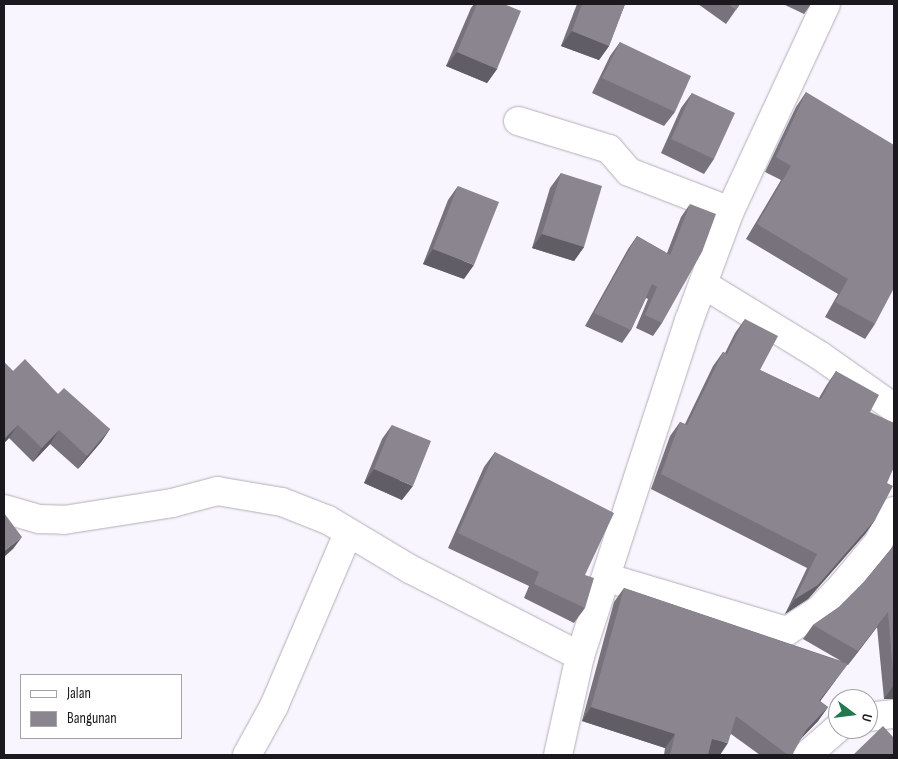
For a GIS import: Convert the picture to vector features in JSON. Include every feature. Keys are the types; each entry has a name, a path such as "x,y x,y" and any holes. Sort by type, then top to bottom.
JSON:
{"street":[{"path":"558,755 580,656 608,578 703,284 730,211 826,4"},
{"path":"518,121 609,149 630,172 730,211"},
{"path":"703,284 819,355 894,408"},
{"path":"4,509 40,519 64,520 172,503 217,491 282,502 348,533 580,656"},
{"path":"608,578 788,631 818,611 842,586 878,543 894,512"},
{"path":"247,755 274,706 348,533"},
{"path":"878,716 894,714"},
{"path":"807,755 828,737"}],"building":[{"path":"477,4 504,4 521,11 497,69 457,52"},
{"path":"582,4 625,4 609,46 572,31"},
{"path":"728,4 740,4 736,10"},
{"path":"620,42 691,76 675,112 602,78"},
{"path":"806,92 894,145 894,288 875,324 835,302 848,279 757,224 791,166 776,157"},
{"path":"692,93 735,113 714,159 671,139"},
{"path":"561,173 602,186 584,247 542,234"},
{"path":"458,186 499,202 474,265 433,249"},
{"path":"690,204 716,214 702,252 662,323 645,315 657,287 652,284 631,330 594,313 637,236 670,255"},
{"path":"745,319 778,336 760,370 821,399 836,371 879,395 870,412 894,423 894,467 887,483 893,486 875,520 818,585 795,599 817,554 661,474 680,422 687,425 723,352 727,354"},
{"path":"25,359 58,394 64,388 110,429 87,456 59,430 42,448 18,425 4,439 4,362 13,371"},
{"path":"392,425 431,441 413,486 374,469"},
{"path":"495,452 614,513 585,575 594,578 585,608 534,584 539,572 458,533"},
{"path":"4,513 22,537 4,551"},
{"path":"894,546 894,685 888,612 858,651 813,625 839,607 864,582"},
{"path":"624,588 848,664 819,701 828,707 806,730 792,755 788,755 736,716 728,743 712,739 708,755 670,755 675,734 591,707"},
{"path":"883,726 894,738 894,755 853,755 870,739 878,739 878,731"}]}
